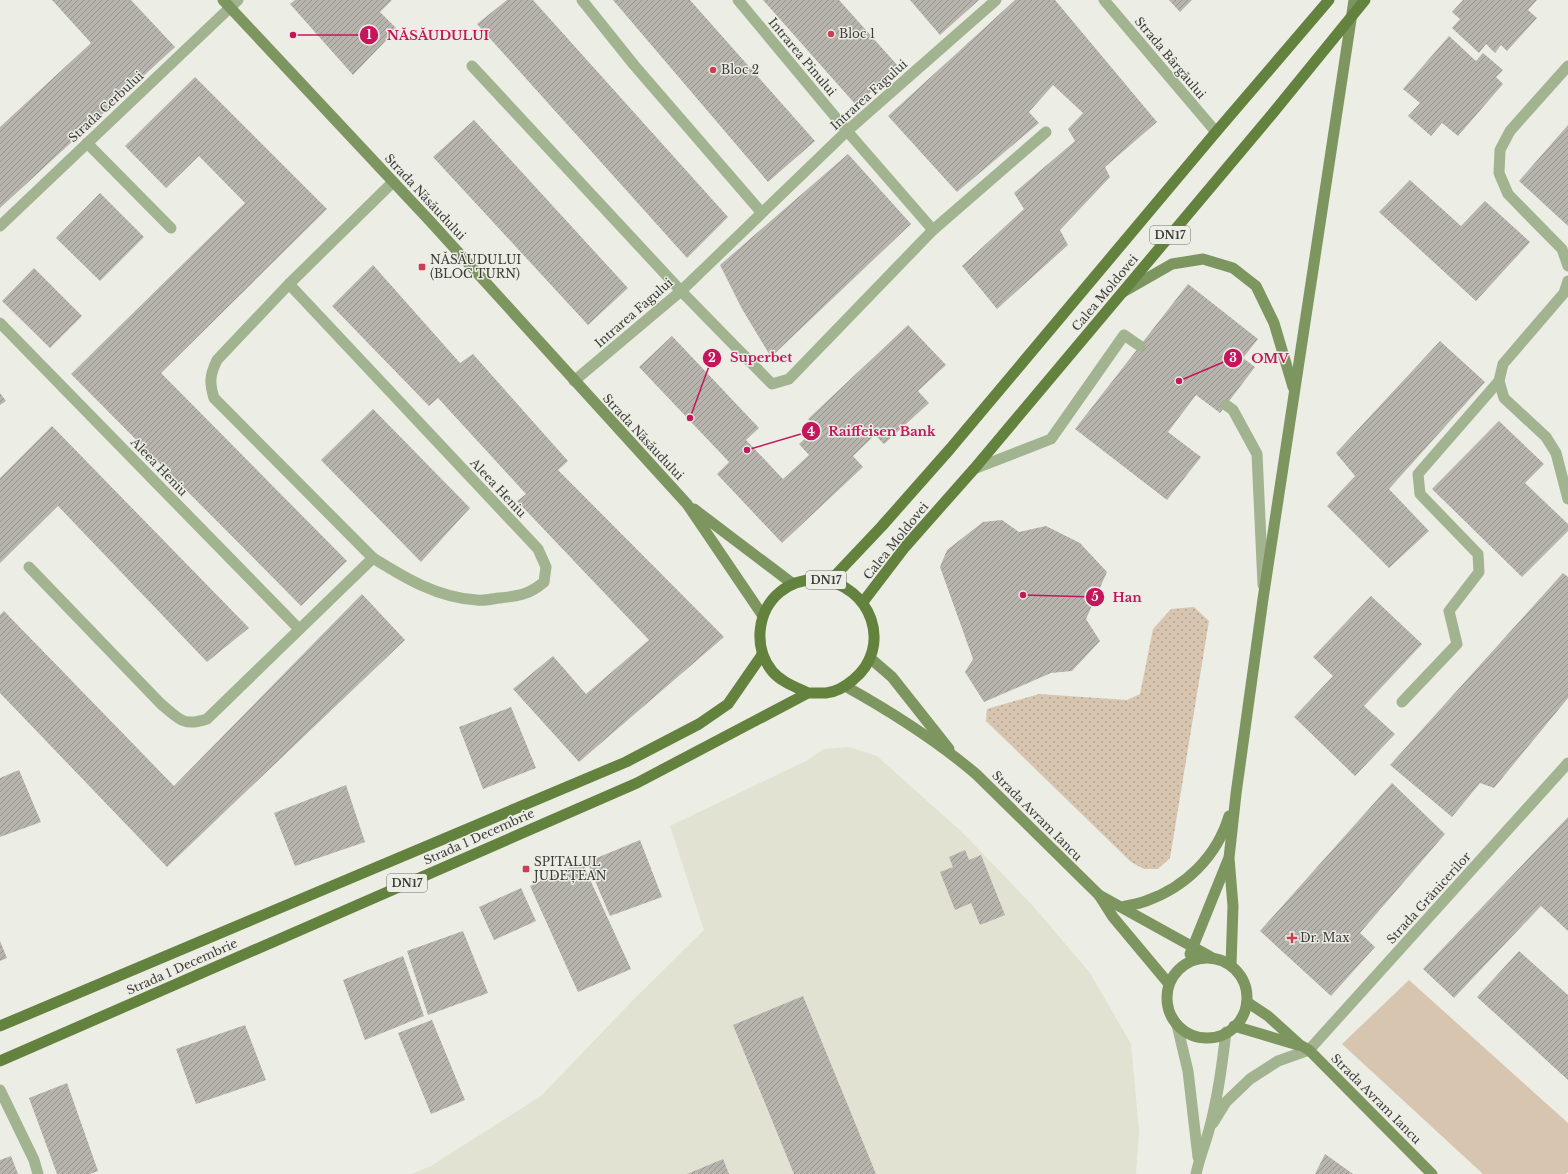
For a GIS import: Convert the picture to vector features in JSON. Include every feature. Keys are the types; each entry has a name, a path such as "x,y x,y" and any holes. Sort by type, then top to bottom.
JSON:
{"main road":[{"name":"Calea Moldovei","path":"830,581 882,526 950,449 1216,132 1329,0"},
{"path":"1231,965 1234,906 1229,858 1236,794 1263,599 1354,0"},
{"name":"Calea Moldovei","path":"863,602 905,547 974,469 1365,0"},
{"name":"Strada Năsăudului","path":"230,3 687,504 763,616"},
{"path":"1122,292 1172,264 1203,259 1233,268 1256,286 1274,323 1294,391"},
{"name":"Strada Năsăudului","path":"687,504 793,584"},
{"name":"DN17","path":"811,579 830,581 849,589 863,602 872,620 874,639 870,658 860,674 845,686 827,693 808,693 789,684 773,672 762,654 759,636 763,616 770,603 780,592 793,584 811,579"},
{"name":"Strada 1 Decembrie","path":"0,1026 626,762 699,724 728,704 762,654"},
{"name":"Strada Avram Iancu","path":"870,658 892,677 956,757"},
{"name":"Strada Avram Iancu","path":"845,686 868,699 956,757 992,788 1099,894 1113,917 1169,984"},
{"name":"Strada 1 Decembrie","path":"0,1061 637,783 808,693"},
{"path":"1122,907 1146,901 1168,891 1186,880 1203,864 1217,845 1227,822 1236,794"},
{"path":"1185,965 1229,858"},
{"name":"Strada Avram Iancu","path":"1099,894 1210,957"},
{"path":"1210,957 1222,960 1231,965 1241,975 1246,988 1247,1002 1242,1015 1230,1029 1213,1037 1200,1037 1188,1033 1177,1025 1169,1012 1167,998 1169,984 1176,973 1185,965 1197,959 1210,957"},
{"name":"Strada Avram Iancu","path":"1247,1002 1268,1016 1305,1048 1432,1174"},
{"name":"Strada Avram Iancu","path":"1230,1029 1305,1048"}],"street":[{"path":"582,0 634,65 761,212"},
{"name":"Intrarea Pinului","path":"738,0 847,131 933,230"},
{"name":"Intrarea Fagului","path":"574,381 681,290 847,131 996,0"},
{"name":"Strada Bârgăului","path":"1104,0 1216,132"},
{"name":"Strada Cerbului","path":"0,226 230,3"},
{"path":"472,66 681,290 772,384 789,379 933,230 1046,132"},
{"path":"1568,66 1510,131 1500,150 1499,172 1508,194 1562,249 1568,266"},
{"path":"87,143 172,228"},
{"name":"Aleea Heniu","path":"289,284 538,549 546,567 544,582 534,591 514,597 478,600 442,594 410,580 373,558 214,398 210,385 212,371 217,360 289,284 394,182"},
{"path":"1402,702 1457,644 1449,611 1479,572 1478,554 1420,494 1418,474 1499,381 1503,364 1564,293 1568,281"},
{"name":"Aleea Heniu","path":"0,323 299,629"},
{"path":"974,469 1051,439 1124,335 1140,346"},
{"path":"1499,381 1504,398 1546,437 1556,453 1568,499"},
{"path":"1226,405 1234,410 1257,454 1263,599"},
{"path":"29,567 161,704 179,719 194,723 207,719 373,558"},
{"name":"Strada Grănicerilor","path":"1305,1048 1568,762"},
{"path":"1177,1025 1188,1071 1198,1160"},
{"path":"1196,1174 1198,1160 1209,1130 1230,1029"},
{"path":"1209,1130 1226,1102 1250,1079 1278,1061 1305,1048"},
{"path":"0,1090 34,1160 38,1174"}],"shaded area":[{"path":"1194,607 1209,621 1170,858 1158,869 1144,869 1131,862 986,721 987,709 1039,694 1127,700 1140,694 1153,629 1171,609"},
{"path":"849,747 877,756 964,834 1034,907 1090,973 1131,1044 1139,1131 1136,1174 412,1174 431,1166 541,1096 636,997 704,930 670,826 806,761 824,749"},
{"path":"1409,980 1568,1123 1568,1172 1566,1174 1483,1174 1342,1044"}],"building":[{"path":"52,0 131,0 175,47 0,208 0,127 91,43"},
{"path":"295,0 392,0 380,12 397,29 353,75 290,4"},
{"path":"507,0 533,0 728,217 687,258 477,24"},
{"name":"Bloc 2","path":"613,0 690,0 815,141 768,182"},
{"name":"Bloc 1","path":"763,0 839,0 899,67 856,105"},
{"path":"910,0 979,0 940,35"},
{"path":"1015,0 1055,0 1157,122 1105,167 1110,177 1060,230 1068,245 997,309 962,266 1024,209 1014,193 1075,141 1068,129 1083,113 1053,85 1029,112 1039,123 957,192 888,116"},
{"path":"1169,0 1192,0 1180,12"},
{"path":"1463,0 1537,0 1528,10 1537,18 1507,51 1501,45 1495,53 1486,44 1479,53 1452,28 1460,19 1452,12"},
{"path":"1449,36 1476,61 1483,53 1503,70 1496,77 1503,84 1458,136 1442,123 1431,136 1408,116 1420,103 1403,89"},
{"path":"195,77 327,209 161,373 347,561 301,606 71,374 245,203 199,156 166,188 125,146"},
{"path":"474,120 628,288 588,325 433,157"},
{"path":"1568,125 1568,226 1519,181"},
{"path":"848,154 911,224 771,357 742,309 720,265"},
{"path":"1410,180 1461,226 1485,201 1530,242 1476,301 1379,212"},
{"path":"100,193 144,237 100,281 56,238"},
{"path":"373,265 460,363 473,354 568,461 558,470 724,637 579,762 513,689 553,656 586,694 649,640 517,501 526,494 438,398 429,406 332,306"},
{"path":"34,268 82,316 50,348 2,301"},
{"path":"1188,284 1258,339 1243,358 1255,367 1220,413 1196,395 1168,432 1201,457 1167,500 1075,429"},
{"path":"908,325 946,365 918,391 929,403 884,444 875,435 853,456 863,467 782,543 717,474 729,462 639,367 672,336 759,428 746,440 783,479 809,455 799,444 816,428 808,419"},
{"path":"1440,341 1485,382 1389,489 1429,531 1389,568 1327,506 1355,476 1336,453"},
{"path":"0,393 6,401 0,405"},
{"path":"373,409 470,508 421,562 321,460"},
{"path":"1499,421 1544,464 1525,483 1568,524 1568,531 1522,577 1432,489"},
{"path":"52,426 249,628 207,662 58,506 0,563 0,478"},
{"path":"1002,520 1019,532 1046,526 1080,543 1107,572 1086,619 1100,641 1072,671 1051,673 984,702 965,672 973,659 940,567 947,550 983,522"},
{"path":"1563,573 1568,577 1568,698 1494,788 1480,783 1452,817 1390,765"},
{"path":"362,594 405,640 167,867 0,693 0,615 4,611 174,786"},
{"path":"1371,596 1422,644 1364,706 1395,734 1355,776 1294,717 1333,676 1313,657"},
{"path":"511,707 536,768 483,789 459,727"},
{"path":"19,770 41,822 0,837 0,778"},
{"path":"1392,783 1445,834 1360,933 1375,947 1331,996 1260,931"},
{"path":"346,785 365,842 295,866 274,813"},
{"path":"1568,817 1568,931 1541,906 1454,998 1423,969"},
{"path":"640,840 662,897 610,916 587,862"},
{"path":"965,850 969,860 981,855 1005,915 980,925 971,903 955,910 940,872 953,867 949,857"},
{"path":"582,862 631,969 578,992 530,886"},
{"path":"521,888 536,921 494,940 479,907"},
{"path":"463,931 488,993 428,1015 407,951"},
{"path":"0,941 7,958 0,961"},
{"path":"1519,951 1568,995 1568,1080 1477,997"},
{"path":"403,956 424,1016 365,1040 343,980"},
{"path":"803,996 876,1174 794,1174 733,1025"},
{"path":"432,1020 465,1100 431,1114 398,1033"},
{"path":"245,1025 266,1080 196,1104 176,1049"},
{"path":"67,1083 98,1171 90,1174 57,1174 29,1098"},
{"path":"1325,1154 1353,1174 1315,1174"},
{"path":"11,1156 18,1174 0,1174 0,1160"},
{"path":"723,1159 729,1174 687,1174"}],"place":[{"name":"Bloc 1","path":"831,34"},
{"name":"NĂSĂUDULUI","path":"293,35"},
{"name":"Bloc 2","path":"713,70"},
{"name":"NĂSĂUDULUI (BLOC TURN)","path":"422,267"},
{"name":"OMV","path":"1179,381"},
{"name":"Superbet","path":"690,418"},
{"name":"Raiffeisen Bank","path":"747,450"},
{"name":"Han","path":"1023,595"},
{"name":"SPITALUL JUDEȚEAN","path":"526,869"},
{"name":"Dr. Max","path":"1292,938"}]}
